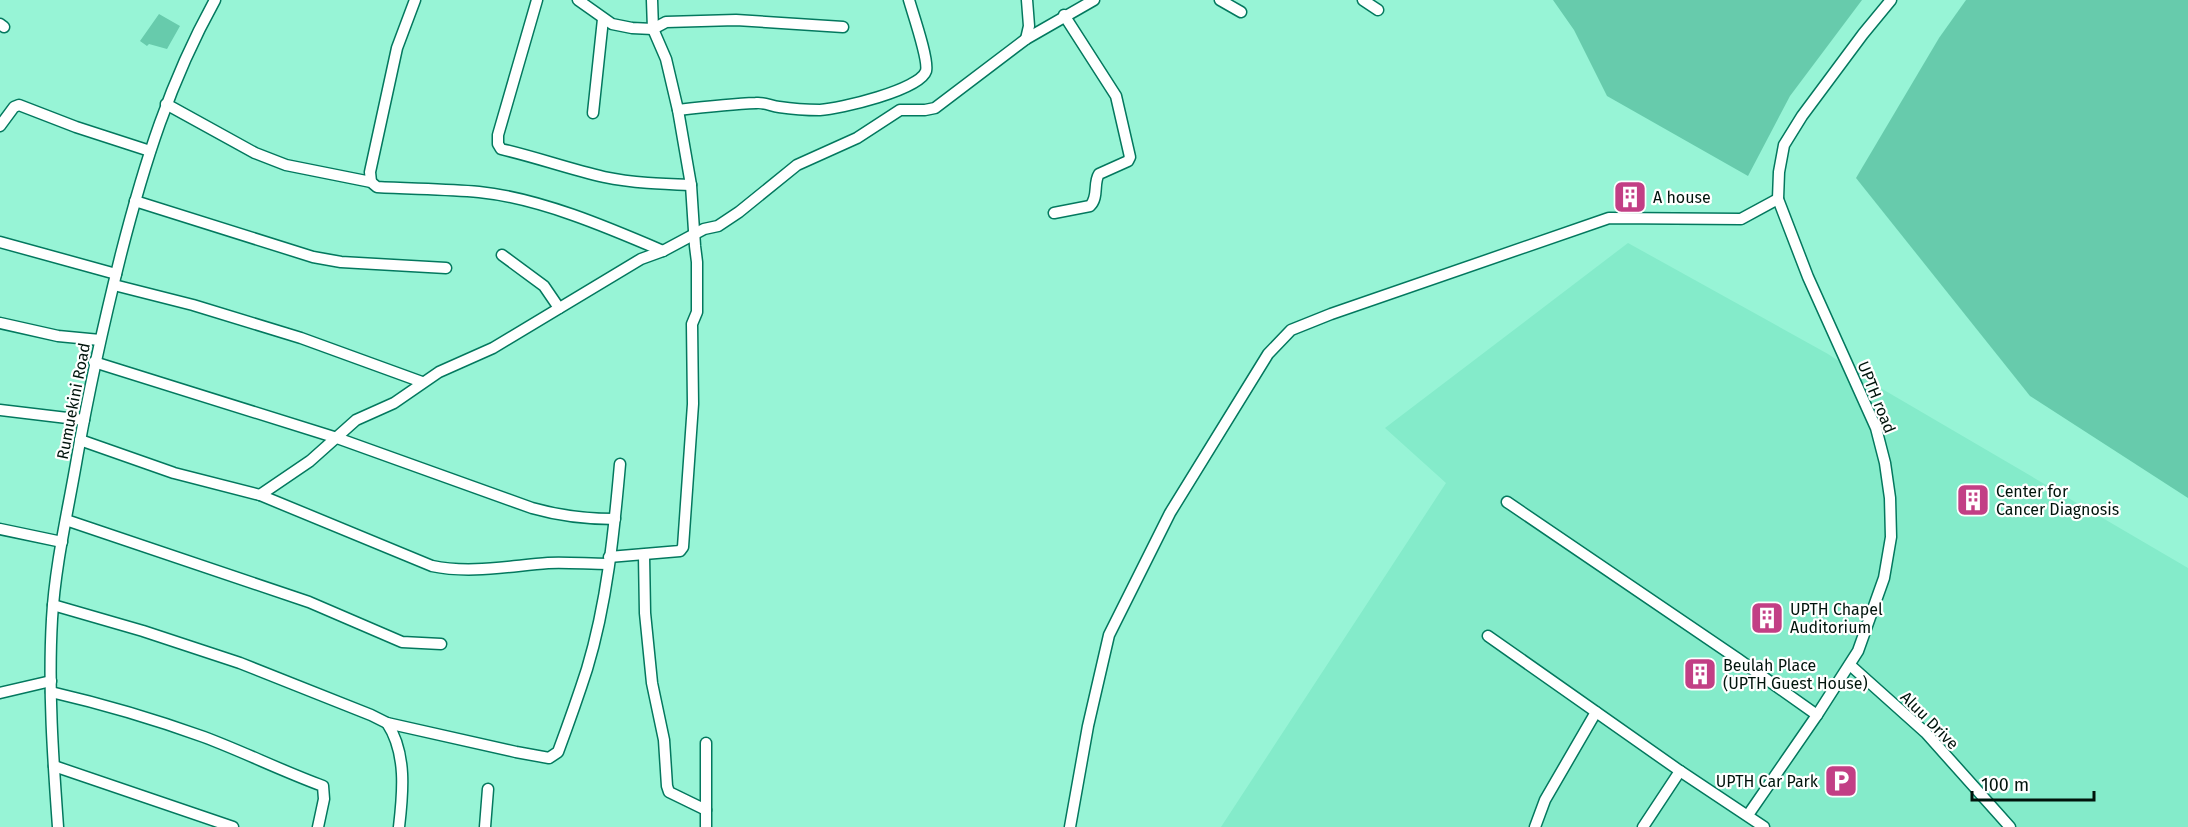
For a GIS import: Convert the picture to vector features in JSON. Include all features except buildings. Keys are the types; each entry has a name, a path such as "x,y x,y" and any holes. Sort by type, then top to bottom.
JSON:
{"street":[{"name":"Rumuekini Road","path":"58,827 51,686 53,605 56,575 94,362 150,151 166,104 198,30 215,0"},
{"path":"371,182 370,172 397,48 415,0"},
{"path":"537,0 498,135 498,144 501,149 606,177 641,183 691,185"},
{"path":"578,0 612,24 632,28 653,29 666,22 736,20 843,27"},
{"path":"80,440 174,473 260,495 432,566 442,568 493,569 549,563 609,561 680,551 683,546 693,404 692,324 697,312 697,262 691,185 678,110 666,59 653,29 652,0"},
{"path":"678,110 760,103 777,107 819,110 845,107 881,97 910,85 921,78 926,71 925,58 909,0"},
{"path":"1026,39 1029,26 1027,0"},
{"path":"260,495 310,461 357,420 394,403 439,372 493,348 641,259 663,251 704,229 718,226 797,165 857,138 900,110 935,108 1026,39 1064,15 1094,0"},
{"path":"1220,0 1241,12"},
{"path":"1363,0 1378,10"},
{"name":"UPTH road","path":"1748,815 1850,665 1872,617 1884,578 1891,537 1890,498 1885,463 1876,428 1808,277 1778,199 1779,172 1784,145 1802,116 1891,0"},
{"path":"1054,213 1090,206 1095,199 1099,174 1128,161 1130,157 1116,96 1111,85 1064,15"},
{"path":"592,113 603,19"},
{"path":"166,104 255,153 286,165 371,182 377,186 480,192 513,198 549,207 619,232 663,251"},
{"path":"0,126 14,107 19,105 76,127 150,151"},
{"path":"1070,827 1088,726 1109,635 1170,513 1268,354 1291,330 1331,314 1609,218 1741,219 1778,199"},
{"path":"135,201 313,257 340,262 446,268"},
{"path":"0,242 302,338 422,382"},
{"path":"502,255 544,286 559,308"},
{"path":"0,323 58,336 100,340"},
{"path":"94,362 337,438 532,508 562,516 615,519"},
{"path":"0,410 84,420"},
{"path":"53,605 143,631 240,663 387,723 549,758 555,756 587,669 609,561 620,464"},
{"path":"1507,502 1738,659 1817,716"},
{"path":"66,520 309,602 402,642 441,644"},
{"path":"0,529 62,542"},
{"path":"644,555 645,613 652,682 664,740 667,786 669,792 706,810"},
{"path":"1488,636 1764,827"},
{"name":"Aluu Drive","path":"1850,665 1926,734 2010,827"},
{"path":"0,693 51,686 206,738 322,786 324,799 318,827"},
{"path":"1535,827 1545,800 1596,712"},
{"path":"387,723 394,734 402,767 399,827"},
{"path":"706,742 706,827"},
{"path":"54,766 233,827"},
{"path":"1644,827 1680,771"},
{"path":"485,827 488,789"}],"shaded area":[{"path":"1553,0 1862,0 1790,96 1748,176 1607,96 1574,30"},
{"path":"1966,0 2188,0 2188,498 2030,396 1856,178 1939,38"},
{"path":"159,14 180,26 167,49 149,44 147,46 140,41"},
{"path":"1628,243 1828,354 1872,383 2188,568 2188,827 1221,827 1446,483 1385,428"}],"place":[{"name":"A house","path":"1630,197"},
{"name":"Center for Cancer Diagnosis","path":"1973,500"},
{"name":"UPTH Chapel Auditorium","path":"1767,618"},
{"name":"Beulah Place (UPTH Guest House)","path":"1700,674"},
{"name":"UPTH Car Park","path":"1841,781"}]}
